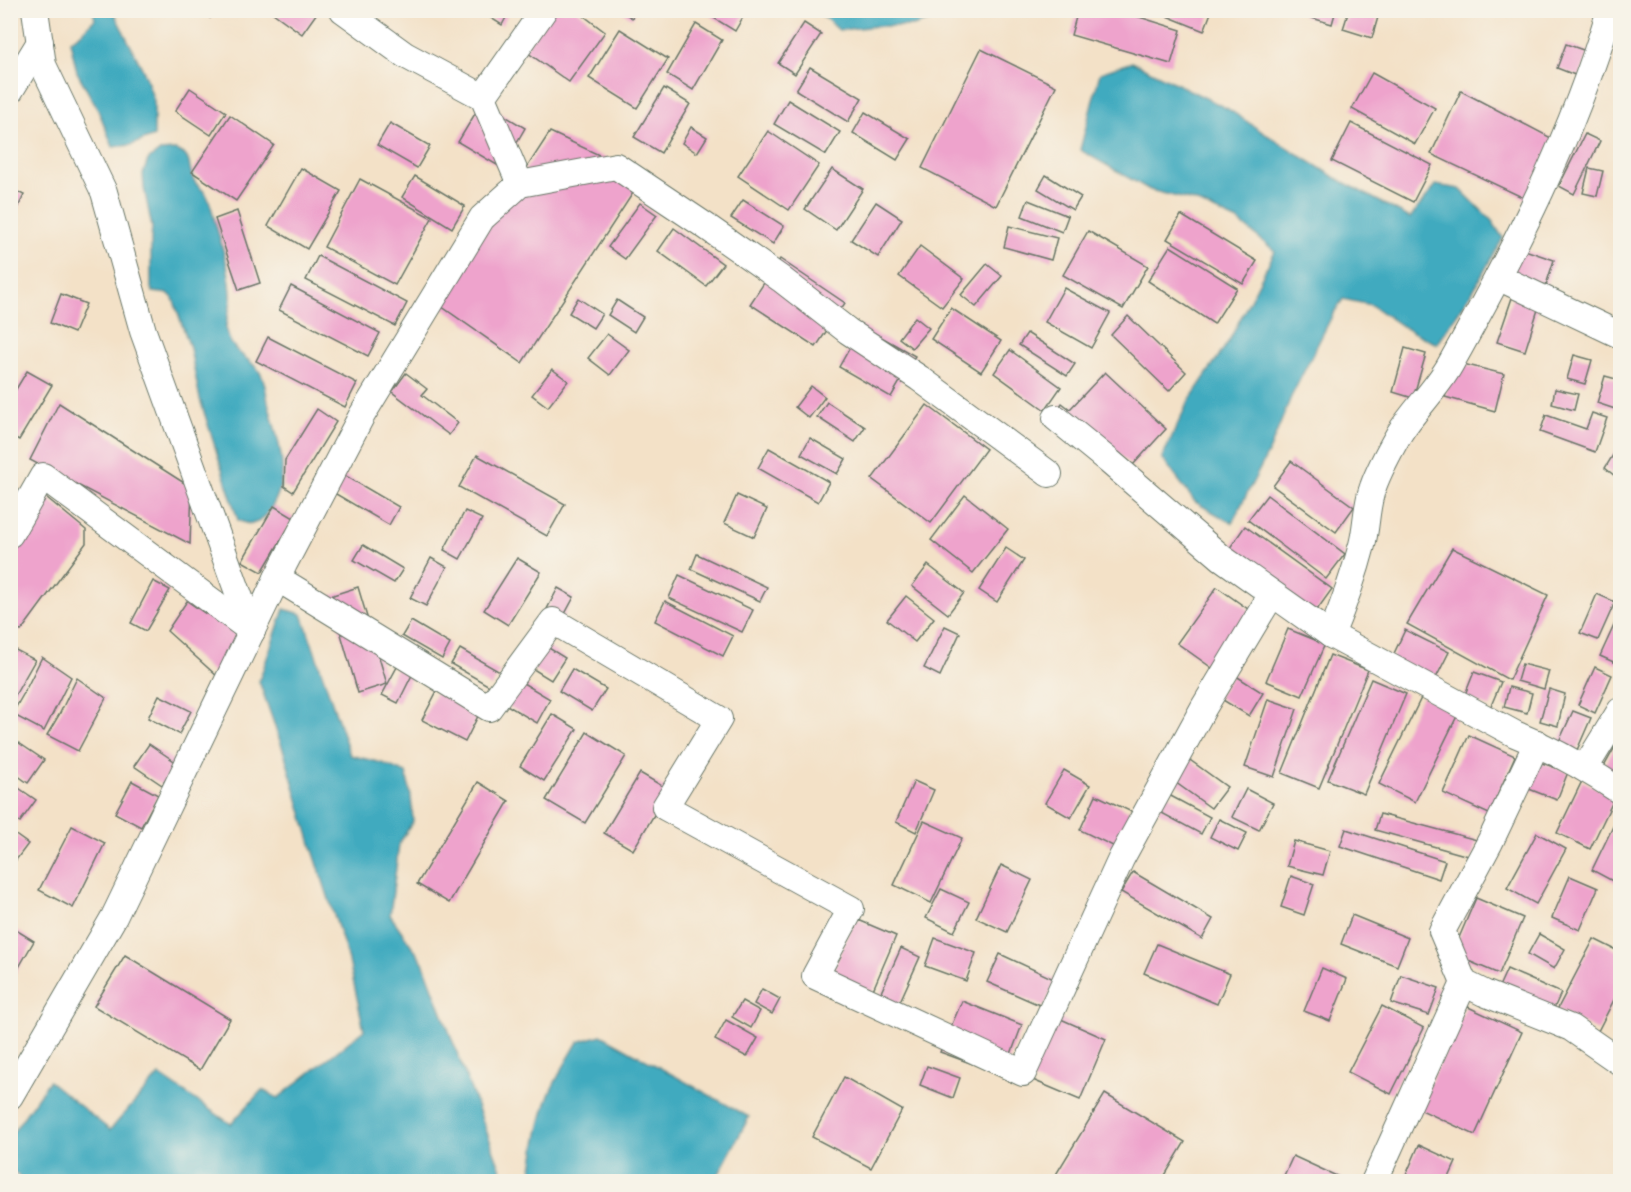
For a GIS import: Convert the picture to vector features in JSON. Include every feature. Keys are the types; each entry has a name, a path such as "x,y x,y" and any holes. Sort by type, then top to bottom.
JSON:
{"street":[{"path":"35,10 43,65 104,192 143,331 252,631"},
{"path":"343,10 405,55 483,97 520,184"},
{"path":"483,97 544,10"},
{"path":"1331,635 1363,544 1372,488 1399,434 1448,368 1541,194 1563,144 1600,46 1610,10"},
{"path":"10,91 40,42"},
{"path":"10,1096 114,917 277,578 362,416 482,219 520,184 616,166 781,279 848,331 919,378 1049,474"},
{"path":"1498,277 1620,335"},
{"path":"1056,418 1222,558 1331,635 1515,734 1585,768 1620,791"},
{"path":"10,534 43,476 252,631"},
{"path":"277,578 489,708 553,621 719,719 665,807 851,909 815,976 1023,1073 1121,859 1204,707 1272,594"},
{"path":"1585,768 1620,711"},
{"path":"1537,743 1490,842 1442,931 1464,982 1484,993 1571,1028 1620,1062"},
{"path":"1374,1182 1464,982"}],"water":[{"path":"93,11 113,11 145,74 154,101 154,136 131,145 113,147 99,112 77,72 70,41 95,19"},
{"path":"817,11 949,11 945,16 913,26 878,26 839,30"},
{"path":"1132,62 1228,109 1334,177 1410,218 1436,185 1460,189 1492,221 1503,238 1474,289 1437,344 1405,328 1371,305 1343,299 1333,314 1291,397 1270,449 1232,523 1195,502 1162,458 1188,402 1229,341 1275,251 1238,221 1194,201 1150,190 1080,150 1100,73"},
{"path":"175,150 188,159 192,177 210,202 229,279 231,303 226,325 227,334 233,347 255,366 261,375 280,449 282,475 275,502 260,521 253,523 238,520 200,399 190,348 173,298 169,294 153,292 151,288 152,227 143,174 148,160 160,151"},
{"path":"284,609 302,614 350,755 382,763 406,773 413,821 399,844 390,915 423,962 504,1178 497,1182 23,1181 11,1168 11,1135 49,1081 110,1130 159,1075 231,1124 262,1090 278,1098 364,1030 349,961 284,752 259,681"},
{"path":"601,1035 749,1117 715,1181 521,1181 531,1176 543,1115 559,1074 578,1042"}],"building":[{"path":"204,10 215,10 210,18"},
{"path":"269,10 319,10 302,34"},
{"path":"478,10 510,10 502,25"},
{"path":"552,10 576,10 605,32 569,82 524,50"},
{"path":"619,10 636,10 632,18"},
{"path":"712,10 747,10 735,31 709,15"},
{"path":"1078,10 1117,10 1181,30 1171,64 1071,35"},
{"path":"1152,10 1212,10 1204,31"},
{"path":"1303,10 1336,10 1332,24 1302,15"},
{"path":"1349,10 1380,10 1372,38 1343,29"},
{"path":"804,23 821,34 795,74 778,63"},
{"path":"696,24 722,40 693,90 667,74"},
{"path":"620,29 668,59 637,108 589,78"},
{"path":"1566,44 1589,52 1580,77 1557,68"},
{"path":"981,49 1056,86 996,206 922,168"},
{"path":"810,67 862,98 848,122 796,90"},
{"path":"1372,73 1435,108 1415,144 1352,109"},
{"path":"190,88 226,112 211,135 175,111"},
{"path":"664,88 690,104 661,153 634,137"},
{"path":"1461,91 1553,139 1526,199 1431,154"},
{"path":"788,100 840,132 826,155 774,124"},
{"path":"482,102 525,128 502,168 458,142"},
{"path":"865,112 910,139 897,160 853,133"},
{"path":"230,115 274,145 236,201 192,172"},
{"path":"390,123 430,146 417,168 377,145"},
{"path":"1351,123 1432,165 1413,202 1332,161"},
{"path":"691,127 707,137 697,153 682,143"},
{"path":"768,131 819,165 789,210 738,176"},
{"path":"550,132 644,176 522,363 438,304"},
{"path":"1585,134 1600,141 1574,194 1559,186"},
{"path":"301,168 341,191 307,249 268,226"},
{"path":"1589,168 1603,171 1597,196 1583,193"},
{"path":"832,169 863,189 836,230 805,209"},
{"path":"1046,175 1081,197 1073,210 1038,189"},
{"path":"415,176 465,206 452,228 402,197"},
{"path":"360,179 432,218 395,285 324,247"},
{"path":"10,188 24,195 10,224"},
{"path":"743,200 784,226 773,244 731,218"},
{"path":"1028,200 1068,216 1062,232 1022,216"},
{"path":"876,202 902,219 878,257 851,240"},
{"path":"640,203 657,215 625,259 608,247"},
{"path":"237,211 260,283 239,290 215,219"},
{"path":"1181,215 1257,261 1243,284 1167,239"},
{"path":"1009,226 1057,238 1051,260 1004,247"},
{"path":"674,228 723,264 706,286 658,251"},
{"path":"1088,231 1148,266 1123,309 1063,275"},
{"path":"920,246 964,279 942,307 899,276"},
{"path":"1170,246 1237,288 1214,324 1148,281"},
{"path":"1519,248 1554,260 1546,285 1510,274"},
{"path":"318,256 407,303 395,326 306,280"},
{"path":"780,259 845,303 816,347 750,304"},
{"path":"987,264 1002,276 976,307 961,295"},
{"path":"291,286 380,333 368,356 279,310"},
{"path":"1064,288 1110,313 1091,348 1045,322"},
{"path":"61,294 86,304 74,333 50,323"},
{"path":"1513,295 1540,303 1525,351 1497,342"},
{"path":"578,298 602,314 593,328 569,313"},
{"path":"617,300 643,317 634,332 608,315"},
{"path":"951,308 1001,341 981,372 931,339"},
{"path":"1128,316 1186,372 1169,391 1111,335"},
{"path":"915,317 929,328 912,348 899,338"},
{"path":"862,326 915,356 891,397 839,367"},
{"path":"1027,333 1075,364 1067,376 1019,345"},
{"path":"607,334 629,350 610,375 588,358"},
{"path":"268,337 357,383 345,407 256,361"},
{"path":"1405,348 1426,354 1413,398 1393,392"},
{"path":"1010,350 1061,387 1045,410 994,373"},
{"path":"1574,355 1592,360 1585,384 1567,379"},
{"path":"1455,362 1504,374 1495,411 1445,397"},
{"path":"552,369 568,381 548,407 532,395"},
{"path":"27,371 52,385 19,440 10,435 10,399"},
{"path":"1105,372 1166,429 1132,466 1109,445 1102,455 1050,421 1062,403 1070,409"},
{"path":"406,373 427,389 422,395 458,423 449,435 392,392"},
{"path":"1605,376 1620,380 1620,391 1615,409 1597,403"},
{"path":"811,386 825,397 809,418 795,407"},
{"path":"1555,389 1578,394 1574,410 1552,404"},
{"path":"827,402 865,427 855,442 817,417"},
{"path":"59,403 192,488 190,544 30,460"},
{"path":"927,405 986,449 931,523 872,479"},
{"path":"317,409 336,422 293,492 284,486 285,460"},
{"path":"1592,413 1607,418 1595,452 1540,432 1546,415 1586,429"},
{"path":"810,438 846,459 837,474 801,454"},
{"path":"769,448 829,482 818,502 758,468"},
{"path":"1616,450 1620,453 1620,480 1605,468"},
{"path":"477,455 565,504 547,536 459,487"},
{"path":"1291,461 1354,507 1336,532 1273,486"},
{"path":"339,472 399,507 389,525 329,490"},
{"path":"41,493 86,530 86,543 21,631 10,627 10,547"},
{"path":"737,495 767,509 754,537 724,523"},
{"path":"965,495 1008,529 973,573 931,540"},
{"path":"1267,495 1345,554 1326,579 1248,520"},
{"path":"274,506 294,518 262,572 242,561"},
{"path":"465,511 482,519 460,559 444,550"},
{"path":"1245,526 1332,589 1314,614 1227,552"},
{"path":"363,545 403,569 394,583 354,560"},
{"path":"1006,548 1024,560 997,602 979,590"},
{"path":"1452,548 1548,595 1509,680 1407,624"},
{"path":"697,554 767,587 760,601 691,569"},
{"path":"431,558 447,567 426,606 410,598"},
{"path":"517,558 541,572 508,625 484,610"},
{"path":"928,565 964,593 948,614 912,586"},
{"path":"679,575 753,610 742,632 669,598"},
{"path":"153,581 170,590 146,631 131,623"},
{"path":"358,587 387,684 358,693 330,596"},
{"path":"1217,587 1252,612 1212,668 1177,643"},
{"path":"558,588 574,597 553,636 537,628"},
{"path":"1597,594 1615,602 1598,640 1580,633"},
{"path":"906,596 934,618 915,642 887,620"},
{"path":"187,601 206,614 230,621 237,642 217,676 167,631"},
{"path":"665,601 733,636 723,656 655,621"},
{"path":"1617,619 1620,620 1618,664 1600,656"},
{"path":"411,621 450,644 442,659 402,636"},
{"path":"945,626 960,633 940,676 924,668"},
{"path":"1288,629 1325,644 1302,696 1266,681"},
{"path":"1405,630 1449,652 1433,684 1390,662"},
{"path":"531,637 565,658 551,680 517,659"},
{"path":"10,647 35,660 10,704"},
{"path":"460,649 500,672 491,687 451,664"},
{"path":"404,654 419,661 398,703 382,695"},
{"path":"1330,655 1368,670 1319,788 1282,773"},
{"path":"42,657 71,677 44,731 12,714"},
{"path":"1522,664 1549,671 1544,689 1517,681"},
{"path":"1595,667 1612,675 1595,713 1578,705"},
{"path":"572,669 606,689 592,711 559,691"},
{"path":"1474,672 1501,682 1490,708 1464,697"},
{"path":"1233,674 1263,693 1249,716 1218,697"},
{"path":"77,678 106,698 78,751 47,735"},
{"path":"1371,679 1406,694 1364,794 1328,780"},
{"path":"518,680 550,699 537,723 505,704"},
{"path":"1509,687 1532,693 1527,713 1504,707"},
{"path":"438,689 481,710 465,742 422,720"},
{"path":"1549,689 1565,694 1558,726 1540,721"},
{"path":"159,695 191,711 179,734 148,718"},
{"path":"1422,696 1458,714 1415,802 1379,784"},
{"path":"1268,699 1297,709 1274,777 1245,767"},
{"path":"1573,711 1591,718 1574,757 1556,748"},
{"path":"552,714 577,729 544,781 520,766"},
{"path":"587,732 626,756 585,823 546,800"},
{"path":"1469,735 1515,756 1489,814 1443,793"},
{"path":"10,737 44,760 28,783 10,770"},
{"path":"1620,738 1620,785 1601,772"},
{"path":"149,744 177,763 162,785 134,766"},
{"path":"1183,755 1227,787 1211,808 1168,777"},
{"path":"1539,762 1568,772 1557,800 1529,789"},
{"path":"1064,770 1090,785 1071,818 1045,803"},
{"path":"640,773 669,790 633,850 604,833"},
{"path":"132,781 158,795 141,827 115,813"},
{"path":"914,781 934,790 916,832 896,822"},
{"path":"1582,781 1615,797 1590,849 1557,833"},
{"path":"10,782 36,800 20,822 10,815"},
{"path":"478,782 509,801 449,903 417,884"},
{"path":"1246,789 1273,803 1259,830 1232,817"},
{"path":"1167,794 1210,817 1201,834 1158,811"},
{"path":"1096,795 1134,813 1117,848 1080,830"},
{"path":"1620,812 1620,885 1592,870"},
{"path":"1380,814 1477,840 1472,857 1375,830"},
{"path":"1219,819 1247,833 1238,851 1210,837"},
{"path":"924,821 962,838 931,903 894,885"},
{"path":"72,826 105,843 73,908 39,890"},
{"path":"1346,829 1445,861 1439,879 1340,846"},
{"path":"10,831 28,844 10,868"},
{"path":"1537,833 1566,849 1536,904 1507,888"},
{"path":"1294,841 1330,851 1323,875 1287,866"},
{"path":"1001,865 1032,880 1007,932 976,918"},
{"path":"1133,872 1213,919 1202,939 1121,892"},
{"path":"1291,876 1314,884 1304,915 1281,907"},
{"path":"1570,876 1598,888 1580,930 1552,918"},
{"path":"941,889 969,902 954,932 926,918"},
{"path":"1476,898 1523,918 1499,974 1452,954"},
{"path":"1352,915 1408,938 1397,966 1341,944"},
{"path":"856,919 896,936 872,992 831,975"},
{"path":"16,930 34,941 15,974 10,972 10,940"},
{"path":"1539,934 1565,949 1554,969 1528,954"},
{"path":"935,938 976,953 966,981 925,966"},
{"path":"1594,939 1620,952 1620,988 1598,1031 1557,1010"},
{"path":"1157,944 1230,974 1217,1004 1144,973"},
{"path":"901,948 920,957 897,1008 878,999"},
{"path":"1000,954 1056,980 1044,1007 987,982"},
{"path":"125,955 230,1019 200,1070 94,1006"},
{"path":"1322,968 1347,979 1330,1021 1304,1011"},
{"path":"1507,969 1561,993 1551,1015 1497,991"},
{"path":"1401,975 1439,988 1429,1015 1391,1003"},
{"path":"762,989 780,999 772,1014 754,1004"},
{"path":"742,1001 760,1011 751,1028 732,1017"},
{"path":"962,1001 1022,1025 1003,1075 940,1052"},
{"path":"1382,1006 1424,1028 1391,1094 1348,1072"},
{"path":"1466,1006 1522,1032 1475,1135 1419,1109"},
{"path":"1054,1016 1106,1039 1080,1100 1028,1078"},
{"path":"726,1020 758,1038 747,1057 715,1040"},
{"path":"927,1066 960,1078 953,1098 920,1085"},
{"path":"844,1077 902,1110 871,1168 812,1137"},
{"path":"1105,1094 1185,1142 1161,1182 1064,1182 1055,1176"},
{"path":"1419,1145 1456,1162 1447,1182 1403,1182"},
{"path":"1293,1156 1343,1179 1342,1182 1281,1182"}]}
